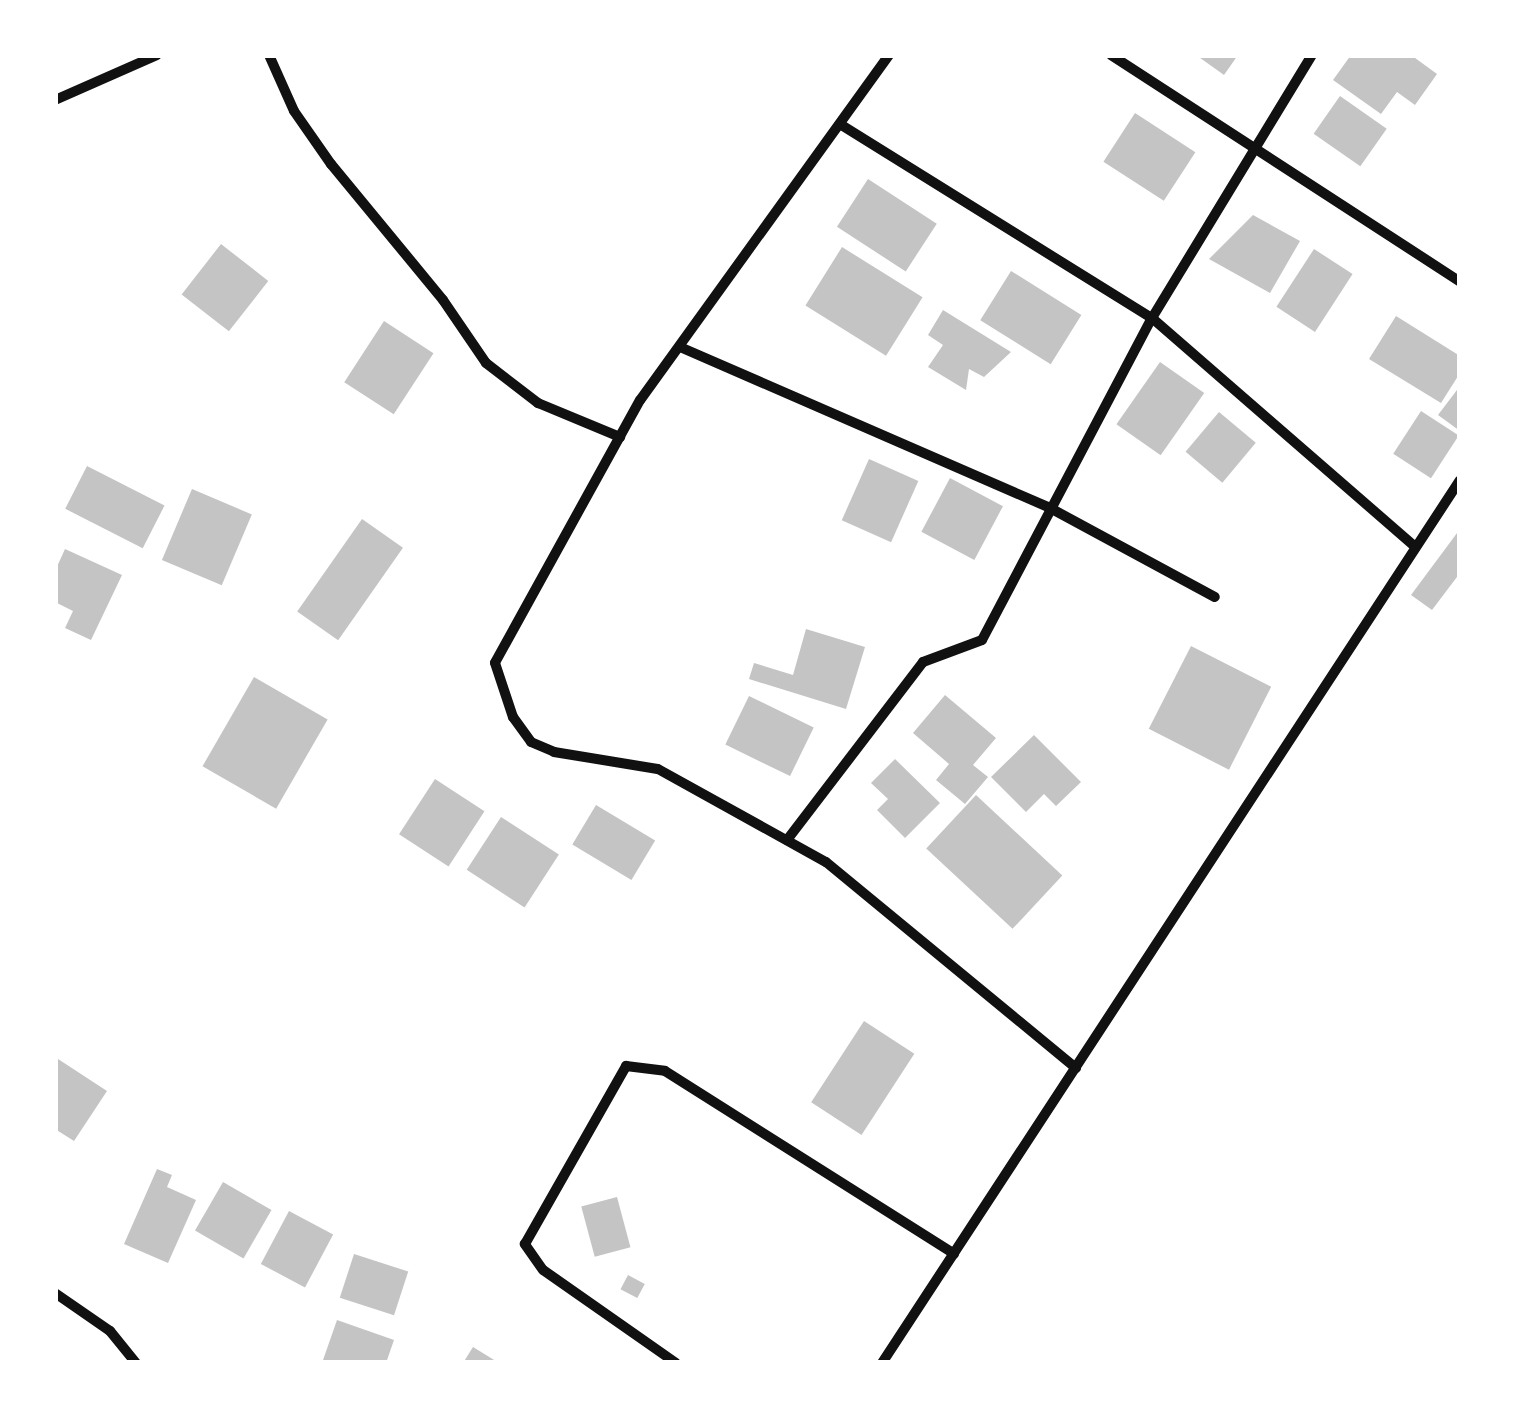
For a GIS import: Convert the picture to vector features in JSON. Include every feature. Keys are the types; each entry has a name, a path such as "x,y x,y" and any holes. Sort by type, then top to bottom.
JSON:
{"street":[{"path":"55,100 158,55"},
{"path":"269,55 294,111 331,164 443,300 486,363 538,403 620,437"},
{"path":"890,55 620,437 495,663 513,716 532,742 554,752 658,769 826,862 1076,1068"},
{"path":"1110,55 1460,282"},
{"path":"787,840 923,662 982,640 1152,318 1312,55"},
{"path":"843,126 1152,318 1415,547"},
{"path":"680,347 1052,509 1215,597"},
{"path":"882,1363 1460,480"},
{"path":"676,1363 543,1270 525,1244 626,1066 665,1071 954,1254"},
{"path":"55,1293 110,1330 136,1363"}],"building":[{"path":"1196,55 1238,55 1224,75"},
{"path":"1351,55 1411,55 1437,74 1415,105 1397,92 1381,114 1333,80"},
{"path":"1340,96 1387,129 1360,166 1314,134"},
{"path":"1135,113 1195,152 1164,201 1103,162"},
{"path":"868,179 937,224 906,271 837,227"},
{"path":"1253,215 1300,241 1270,293 1209,259"},
{"path":"221,244 268,281 229,331 182,294"},
{"path":"842,247 923,297 886,356 805,306"},
{"path":"1314,249 1353,274 1315,332 1276,307"},
{"path":"1011,271 1081,315 1051,364 980,320"},
{"path":"943,310 1011,352 984,377 969,369 966,390 928,367 943,345 928,335"},
{"path":"1396,316 1460,356 1460,373 1441,403 1369,359"},
{"path":"384,321 433,353 394,414 344,382"},
{"path":"1160,362 1204,393 1161,455 1116,424"},
{"path":"1460,386 1460,431 1438,415"},
{"path":"1421,411 1459,436 1431,478 1393,454"},
{"path":"1219,412 1256,443 1222,483 1186,452"},
{"path":"869,459 918,481 891,542 842,520"},
{"path":"87,466 165,505 143,548 65,509"},
{"path":"950,478 1003,506 974,560 921,532"},
{"path":"192,489 252,514 222,585 162,560"},
{"path":"362,519 403,548 338,640 297,612"},
{"path":"1460,529 1460,573 1432,610 1411,595"},
{"path":"65,549 122,575 91,640 65,628 73,611 55,602 55,571"},
{"path":"806,629 865,647 846,709 749,679 754,663 793,675"},
{"path":"1191,646 1271,687 1229,770 1149,729"},
{"path":"254,677 328,720 276,809 202,766"},
{"path":"945,695 996,738 973,765 988,777 965,804 936,780 949,764 913,733"},
{"path":"749,696 814,728 790,776 725,745"},
{"path":"1034,735 1081,782 1056,806 1044,794 1026,812 991,777"},
{"path":"895,759 940,803 905,838 877,810 888,799 871,783"},
{"path":"435,779 484,811 449,866 399,834"},
{"path":"976,795 1062,875 1013,929 926,848"},
{"path":"596,805 655,841 631,880 572,844"},
{"path":"501,817 559,855 525,907 467,870"},
{"path":"864,1021 914,1054 861,1135 811,1102"},
{"path":"55,1057 107,1091 74,1141 55,1129"},
{"path":"157,1169 172,1175 167,1187 196,1200 168,1263 124,1244"},
{"path":"223,1182 271,1210 243,1258 195,1230"},
{"path":"617,1197 630,1247 595,1257 581,1207"},
{"path":"289,1211 333,1234 305,1287 261,1264"},
{"path":"354,1254 408,1272 394,1315 340,1298"},
{"path":"628,1275 645,1284 637,1298 620,1289"},
{"path":"337,1320 394,1340 386,1363 322,1363"},
{"path":"473,1347 499,1363 463,1363"}]}
